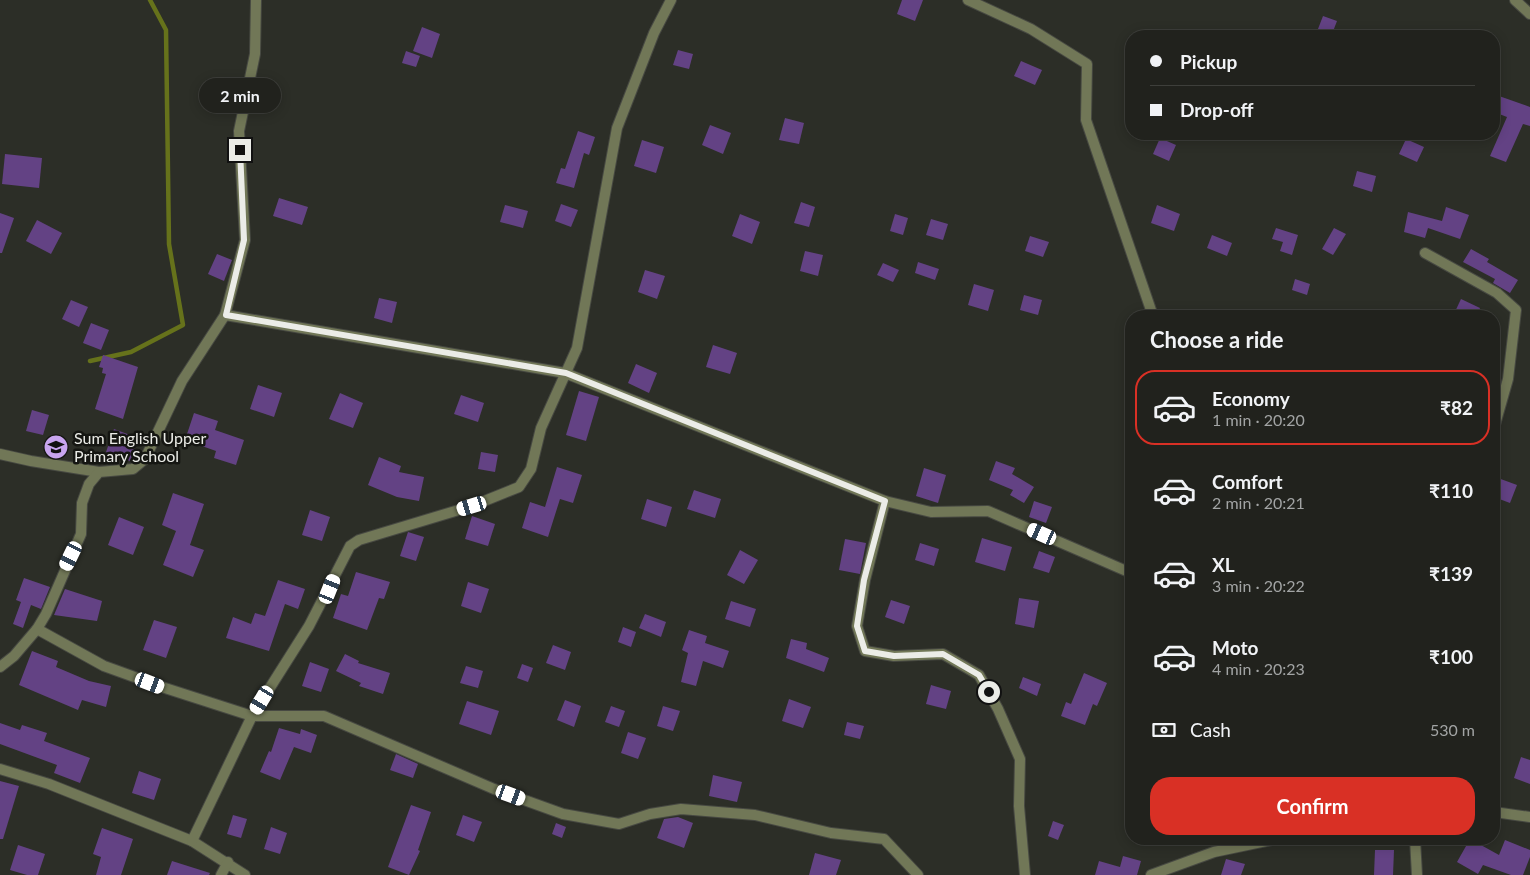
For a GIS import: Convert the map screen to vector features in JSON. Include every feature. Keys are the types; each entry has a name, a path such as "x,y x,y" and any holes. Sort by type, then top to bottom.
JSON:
{"street":[{"path":"0,454 99,472 133,469 145,459 182,382 226,315 244,240 239,132 255,54 256,0"},
{"path":"192,841 252,716 309,626 350,546 359,540 472,506 519,487 531,469 541,428 577,348 617,128 654,32 671,0"},
{"path":"968,0 1031,30 1087,64 1086,120 1151,310"},
{"path":"1515,0 1530,14"},
{"path":"1425,253 1497,293 1516,310 1508,379 1500,407"},
{"path":"226,315 566,373 885,501 931,512 988,511 1125,570"},
{"path":"0,667 14,656 46,614 81,534 82,503 89,484 99,472"},
{"path":"885,501 864,580 857,626 865,651 894,656 943,654 979,675 998,709 1020,759 1019,806 1025,875"},
{"path":"36,629 104,666 252,716 324,716 494,788 563,814 619,824 650,814 681,809 755,815 831,832 884,839 918,875"},
{"path":"0,769 50,784 192,841 228,862 245,875"},
{"path":"1500,813 1530,817"},
{"path":"1151,875 1214,852 1247,845"},
{"path":"1415,845 1417,875"},
{"path":"222,875 228,862"}],"building":[{"path":"902,0 923,0 915,21 897,14"},
{"path":"1323,16 1337,21 1334,30 1318,29"},
{"path":"422,27 440,34 432,58 413,51"},
{"path":"678,50 693,54 689,69 673,65"},
{"path":"406,51 420,56 416,67 402,63"},
{"path":"1021,61 1042,70 1035,85 1014,76"},
{"path":"1500,96 1530,107 1530,126 1523,124 1506,162 1490,156 1497,140 1500,140 1500,133 1507,117 1500,114"},
{"path":"785,118 804,123 799,144 779,140"},
{"path":"710,125 731,133 723,154 702,145"},
{"path":"578,131 595,137 589,155 584,153 574,188 556,183 561,168 565,169"},
{"path":"642,140 664,147 656,173 634,166"},
{"path":"1159,140 1165,140 1176,145 1169,161 1153,154"},
{"path":"1406,140 1424,147 1417,162 1399,154"},
{"path":"5,154 42,158 39,188 2,184"},
{"path":"1357,171 1376,176 1372,192 1353,186"},
{"path":"279,198 308,207 302,225 273,216"},
{"path":"801,202 815,207 809,227 794,223"},
{"path":"561,204 578,210 571,227 555,221"},
{"path":"505,205 528,211 523,228 500,222"},
{"path":"1157,205 1180,214 1174,231 1151,223"},
{"path":"1446,207 1469,215 1460,239 1428,228 1425,238 1404,232 1408,212 1442,221"},
{"path":"0,213 14,218 2,253 0,253"},
{"path":"740,214 760,222 752,244 732,236"},
{"path":"895,214 908,218 903,235 890,231"},
{"path":"931,219 948,224 943,240 926,235"},
{"path":"37,220 62,233 51,254 26,241"},
{"path":"1276,228 1298,235 1292,255 1280,251 1283,242 1272,239"},
{"path":"1334,228 1346,234 1333,255 1322,249"},
{"path":"1212,235 1232,243 1227,256 1207,248"},
{"path":"1030,236 1049,242 1043,257 1025,251"},
{"path":"1471,249 1489,259 1487,262 1518,280 1510,293 1493,283 1495,279 1463,262"},
{"path":"805,251 823,255 818,276 800,271"},
{"path":"217,254 232,260 224,281 208,274"},
{"path":"918,262 939,269 935,280 915,273"},
{"path":"883,263 899,270 893,282 877,275"},
{"path":"645,270 665,276 657,299 638,292"},
{"path":"1295,279 1310,284 1307,295 1292,290"},
{"path":"974,284 994,290 988,311 968,305"},
{"path":"1024,295 1042,300 1038,315 1020,310"},
{"path":"379,298 397,302 392,323 374,318"},
{"path":"1461,299 1480,308 1479,310 1456,310"},
{"path":"71,300 88,307 79,327 62,319"},
{"path":"91,323 109,330 101,350 83,343"},
{"path":"713,345 737,353 730,374 706,367"},
{"path":"103,355 138,367 123,419 95,409 106,374 102,373 103,368 99,367"},
{"path":"636,364 657,373 649,393 628,383"},
{"path":"258,385 282,393 274,417 250,409"},
{"path":"579,391 599,397 586,441 566,435"},
{"path":"340,393 363,403 353,428 329,419"},
{"path":"461,395 484,403 478,422 454,414"},
{"name":"Sum English Upper Primary School","path":"32,410 49,415 43,435 26,431"},
{"path":"194,413 218,421 215,430 244,440 236,465 214,458 216,451 185,440"},
{"path":"114,429 138,438 130,461 106,452"},
{"path":"481,452 498,455 495,472 478,469"},
{"path":"379,457 401,466 399,472 424,477 419,501 397,497 368,485"},
{"path":"996,461 1015,468 1012,474 1034,487 1024,503 1010,495 1013,490 989,480"},
{"path":"557,467 582,475 573,503 560,499 548,537 522,528 530,502 545,507"},
{"path":"924,468 946,475 938,503 916,496"},
{"path":"1500,479 1517,485 1510,503 1500,499"},
{"path":"694,490 721,499 715,518 687,509"},
{"path":"173,493 204,504 190,545 204,550 193,577 163,565 176,531 162,525"},
{"path":"647,499 672,507 666,527 641,519"},
{"path":"1034,501 1052,507 1046,523 1029,517"},
{"path":"310,510 330,517 322,541 302,535"},
{"path":"472,516 495,524 488,546 465,539"},
{"path":"119,517 144,527 133,555 108,545"},
{"path":"408,532 424,537 416,561 400,556"},
{"path":"982,538 1012,547 1005,571 975,562"},
{"path":"845,539 866,543 860,574 839,570"},
{"path":"920,543 939,549 934,566 915,560"},
{"path":"740,550 758,560 744,584 727,575"},
{"path":"1039,551 1055,557 1049,573 1033,568"},
{"path":"356,572 390,582 384,599 379,598 367,630 333,618 341,594 348,596"},
{"path":"24,578 50,587 41,609 31,605 23,628 13,624 21,602 16,600"},
{"path":"278,580 305,589 298,609 285,604 269,651 226,638 233,617 251,624 255,613 265,616"},
{"path":"468,582 489,589 481,613 461,606"},
{"path":"65,589 102,601 97,621 54,615"},
{"path":"1019,598 1039,601 1034,628 1015,624"},
{"path":"891,600 910,606 904,624 885,617"},
{"path":"731,601 756,609 750,627 725,619"},
{"path":"645,614 666,622 661,637 639,628"},
{"path":"154,620 177,627 166,658 143,650"},
{"path":"623,627 636,632 631,647 618,642"},
{"path":"689,630 707,636 705,643 729,651 723,668 703,661 696,686 681,682 688,653 682,650"},
{"path":"791,639 807,643 806,649 829,658 824,672 786,658"},
{"path":"553,645 571,652 565,670 546,663"},
{"path":"32,651 58,661 56,667 89,681 111,686 106,707 82,700 78,710 19,685"},
{"path":"345,654 359,661 358,663 390,673 383,694 359,686 361,683 336,671"},
{"path":"310,662 329,669 321,692 302,686"},
{"path":"522,664 533,668 528,682 517,678"},
{"path":"466,666 483,671 478,688 460,683"},
{"path":"1084,673 1107,683 1097,706 1093,704 1085,725 1061,716 1066,702 1071,704"},
{"path":"1023,677 1041,684 1037,696 1019,688"},
{"path":"931,685 951,691 946,709 926,704"},
{"path":"789,699 811,707 803,728 782,721"},
{"path":"565,700 581,706 574,727 557,720"},
{"path":"467,701 499,711 491,735 459,724"},
{"path":"611,706 625,711 619,727 605,722"},
{"path":"663,706 680,711 673,731 657,726"},
{"path":"847,722 864,726 860,739 844,735"},
{"path":"0,723 20,730 22,725 47,733 44,741 90,758 80,783 54,773 57,765 0,744"},
{"path":"279,728 300,734 301,729 317,735 311,753 294,747 280,780 260,772 269,751 271,752"},
{"path":"628,732 646,738 638,759 621,753"},
{"path":"396,754 418,764 413,778 390,770"},
{"path":"1521,757 1530,760 1530,784 1514,778"},
{"path":"139,771 161,779 154,800 132,793"},
{"path":"713,775 742,782 737,802 709,796"},
{"path":"0,781 19,786 3,839 0,839"},
{"path":"411,805 431,812 418,850 420,851 409,875 388,867"},
{"path":"233,815 247,819 241,838 227,834"},
{"path":"463,815 482,822 474,842 456,835"},
{"path":"678,817 693,823 684,848 657,838 664,819"},
{"path":"1053,821 1064,825 1058,840 1048,836"},
{"path":"556,823 566,827 562,838 552,834"},
{"path":"271,827 287,833 280,854 264,849"},
{"path":"102,828 133,839 121,875 96,875 101,857 93,854"},
{"path":"1505,840 1530,850 1530,857 1523,875 1511,875 1483,865 1478,874 1457,862 1467,845 1481,845 1499,855"},
{"path":"18,845 45,854 38,875 27,875 10,870"},
{"path":"1375,850 1394,850 1393,875 1374,875"},
{"path":"815,853 841,860 836,875 809,875"},
{"path":"1123,856 1141,861 1137,875 1095,875 1099,861 1120,867"},
{"path":"1226,859 1245,864 1241,875 1221,875"},
{"path":"172,861 210,873 209,875 167,875"}],"waterway":[{"path":"90,361 131,352 183,325 169,244 166,30 150,0"}],"place":[{"name":"Sum English Upper Primary School","path":"56,447"}],"route":[{"path":"240,150 244,240 226,315 566,373 885,501 864,580 857,626 865,651 894,656 943,654 979,675 989,692"}]}
